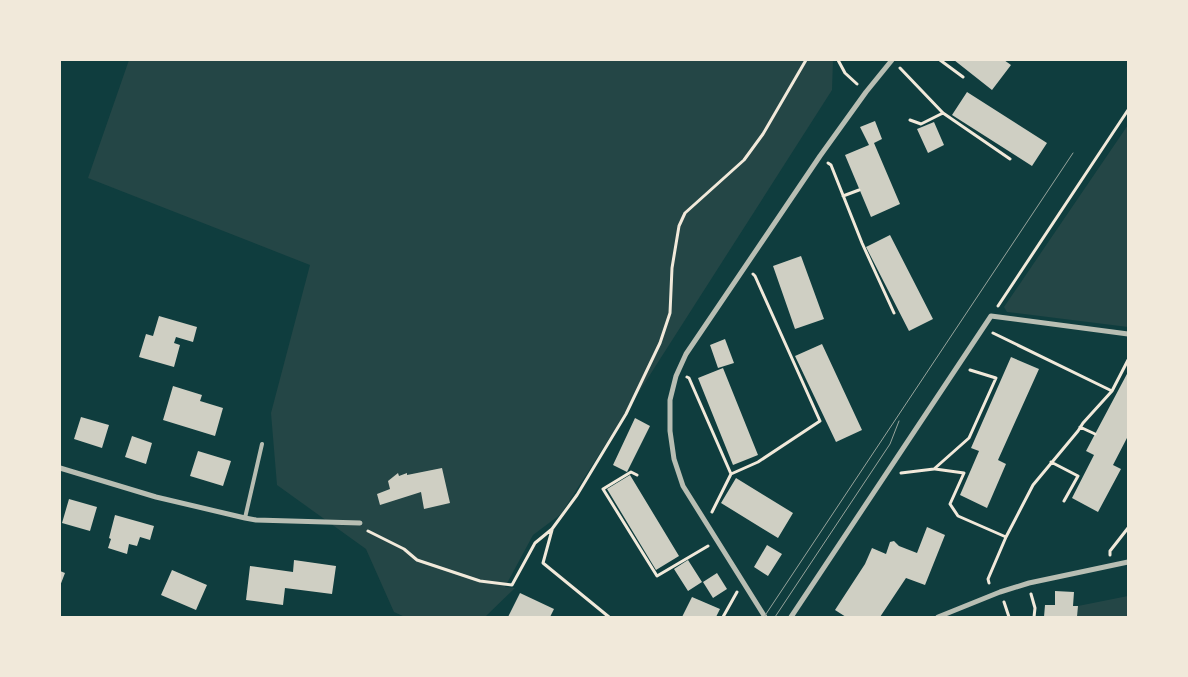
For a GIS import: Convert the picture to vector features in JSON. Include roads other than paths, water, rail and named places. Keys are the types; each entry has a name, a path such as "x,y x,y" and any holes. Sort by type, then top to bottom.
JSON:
{"street":[{"path":"765,617 683,486 674,459 670,431 670,400 678,372 686,354 820,156 866,92 892,60"},
{"path":"791,617 991,316 1128,334"},
{"path":"60,468 156,497 245,518 256,520 360,523"},
{"path":"938,617 1029,583 1128,562"}],"lane":[{"path":"245,518 262,444"}],"tram line":[{"path":"764,617 1073,153"},
{"path":"775,617 890,444 899,421"}]}
